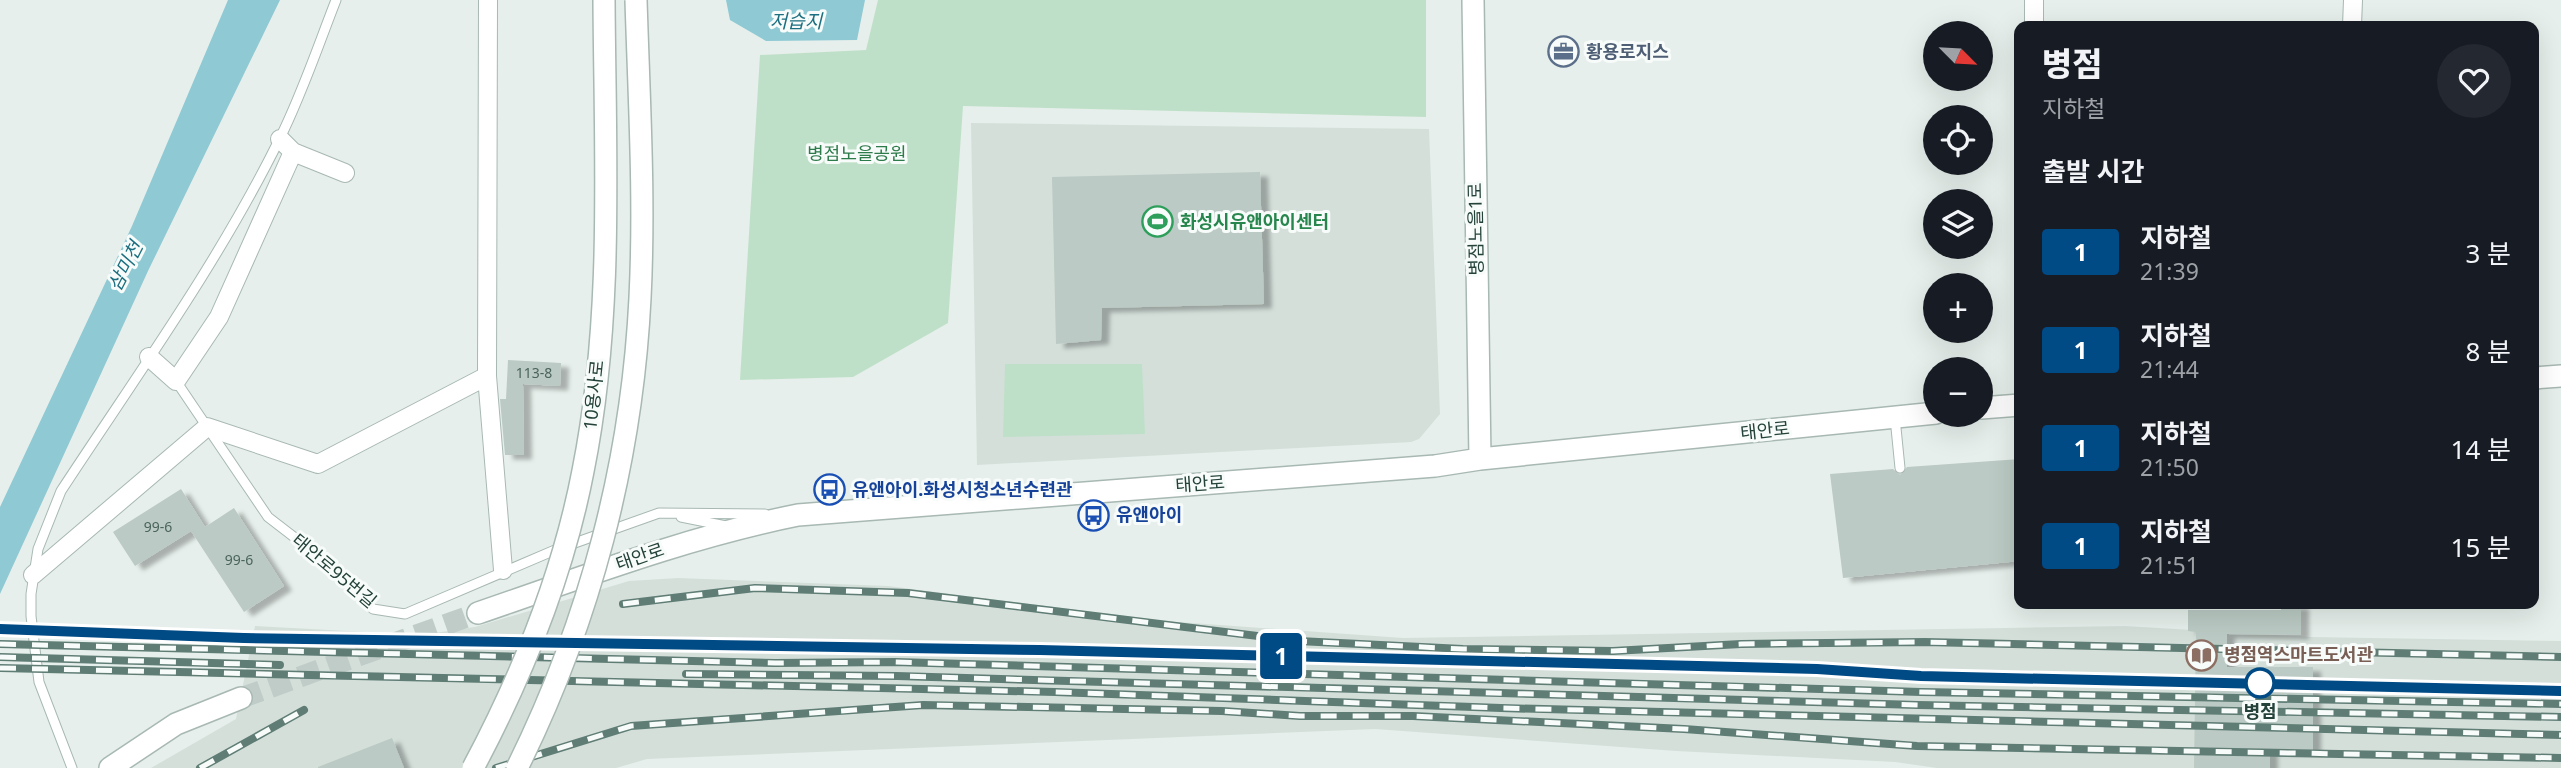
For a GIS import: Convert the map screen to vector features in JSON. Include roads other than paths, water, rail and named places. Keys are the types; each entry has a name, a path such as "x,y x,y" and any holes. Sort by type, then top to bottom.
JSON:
{"street":[{"path":"488,0 487,376 503,570"},
{"name":"10용사로","path":"473,768 530,649 570,528 589,435 604,268 604,0"},
{"name":"10용사로","path":"517,768 553,691 592,584 627,424 640,299 642,225 636,0"},
{"name":"병점노을1로","path":"1474,0 1480,459"},
{"path":"2034,0 2034,21"},
{"path":"2352,21 2353,0"},
{"path":"280,139 293,152 345,173"},
{"path":"176,381 219,317 293,152"},
{"name":"태안로95번길","path":"149,357 176,381"},
{"path":"33,575 207,427 318,464 487,376"},
{"path":"2539,378 2561,376"},
{"path":"1993,407 2014,405"},
{"name":"태안로","path":"478,613 734,527 798,515 1434,467 1480,459 1923,414"},
{"path":"110,768 176,724 242,698"}],"lane":[{"path":"72,768 39,682 31,616 33,575 38,549 61,491 200,279 280,139 336,0"},
{"name":"태안로95번길","path":"176,381 268,517 329,564 373,609 405,614 503,570 659,513"},
{"path":"1895,417 1900,468"},
{"path":"659,513 798,515"},
{"path":"659,513 734,527"}],"water":[{"name":"삼미천","path":"228,0 280,0 148,271 0,594 0,507 132,226"},
{"name":"저습지","path":"726,0 865,0 857,40 766,41 730,20"}],"tunnel":[{"path":"241,698 478,613"}],"railway":[{"path":"623,604 755,588 908,593 1298,641 1463,649 1613,651 1741,644 1925,642 2561,657"},
{"path":"0,629 244,638 1040,650 2561,691"},
{"path":"0,644 775,663 895,662 1921,692 2561,704"},
{"path":"0,657 280,665"},
{"path":"0,668 1055,692 1501,708 2561,735"},
{"path":"686,674 897,676 1918,705 2561,717"},
{"path":"496,768 631,726 923,705 1222,711 1300,716 1413,716 1684,729 1917,746 2561,758"},
{"path":"200,768 304,710"}],"metro line":[{"name":"1","path":"0,629 244,638 1040,650 1817,669 1921,676 2561,691"}],"place":[{"name":"황용로지스","path":"1563,52"},
{"name":"화성시유앤아이센터","path":"1157,222"},
{"name":"유앤아이.화성시청소년수련관","path":"829,490"},
{"name":"유앤아이","path":"1093,515"},
{"name":"병점역스마트도서관","path":"2201,655"},
{"name":"병점","path":"2260,683"}],"park label":[{"name":"병점노을공원","path":"857,154"}]}
